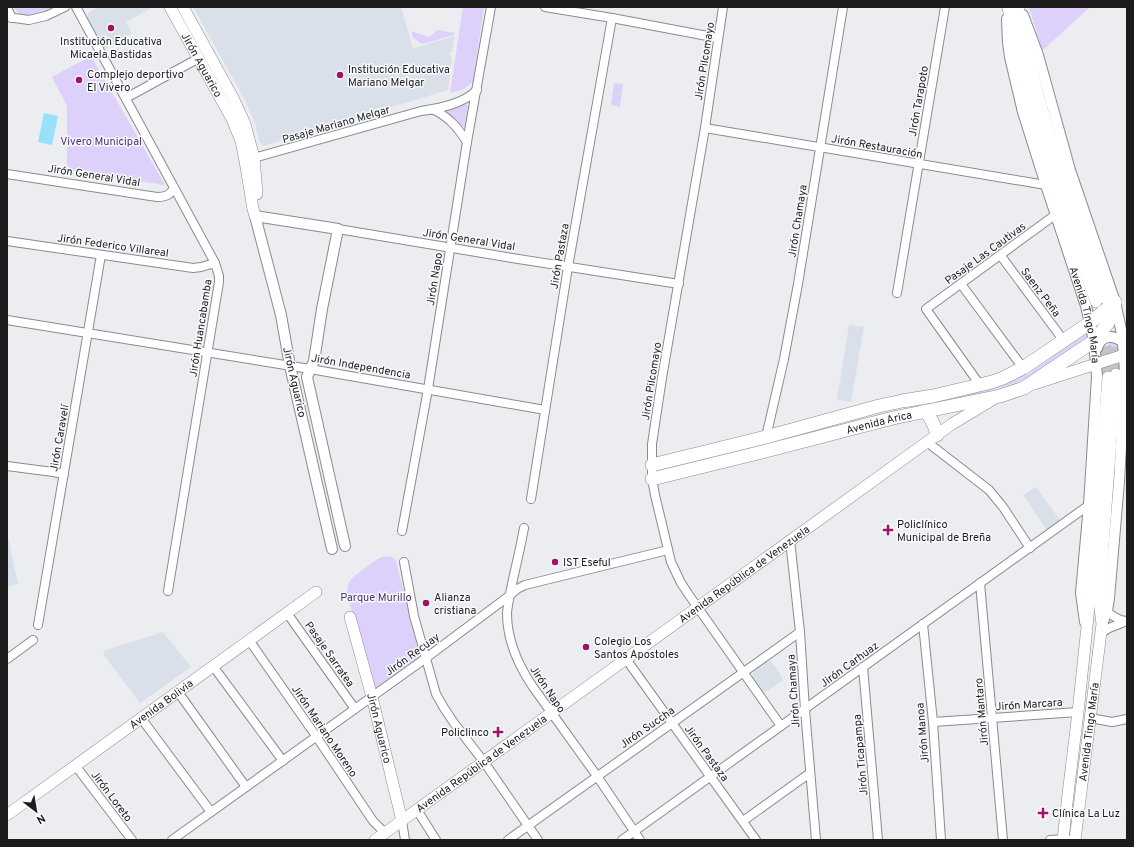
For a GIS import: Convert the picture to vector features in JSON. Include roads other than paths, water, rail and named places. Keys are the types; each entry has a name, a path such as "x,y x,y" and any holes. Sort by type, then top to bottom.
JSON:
{"main road":[{"name":"Jirón Aguarico","path":"170,7 232,119 250,159"},
{"name":"Jirón Aguarico","path":"183,7 239,109 245,124 259,207 255,216"},
{"name":"Avenida Tingo María","path":"1008,7 1018,57 1035,121 1056,187 1105,301"},
{"name":"Avenida Tingo María","path":"1018,7 1028,55 1044,117 1105,301"},
{"path":"1091,322 1105,301"},
{"name":"Avenida Arica","path":"652,479 893,418 1000,396 1024,388 1095,346 1112,313 1105,301"},
{"name":"Avenida Arica","path":"652,465 879,406 933,396 1003,378 1023,368 1091,322"},
{"path":"1024,388 1126,354"},
{"name":"Avenida Tingo María","path":"1064,840 1112,375 1098,600 1101,629 1075,840"},
{"path":"893,418 933,396"},
{"name":"Avenida República de Venezuela","path":"375,840 965,415 1000,396"},
{"path":"925,411 935,426 932,439"},
{"path":"737,444 762,452"},
{"name":"Avenida Bolivia","path":"7,815 316,592"},
{"name":"Jirón Aguarico","path":"350,617 372,697 402,821"},
{"path":"1068,794 1081,796"}],"street":[{"name":"Jirón Huancabamba","path":"76,7 215,263 219,276 208,352 168,590"},
{"name":"Jirón Napo","path":"402,531 428,389 467,142 491,7"},
{"path":"546,7 718,38"},
{"name":"Jirón Pilcomayo","path":"723,7 705,128 652,444 652,479 668,550 675,572 681,583 781,726"},
{"name":"Jirón Chamaya","path":"766,436 784,359 798,284 843,7"},
{"name":"Jirón Tarapoto","path":"897,293 945,7"},
{"name":"Avenida Tingo María","path":"1008,7 1007,28 1012,68 1028,127 1055,215 1091,322 1095,346 1097,377 1089,504 1081,593 1086,632"},
{"path":"7,8 10,17 29,20 46,16 63,8"},
{"name":"Jirón Pastaza","path":"531,499 568,267 612,18"},
{"path":"126,98 198,58"},
{"name":"Pasaje Mariano Melgar","path":"250,159 421,111 434,110 468,97 477,90"},
{"path":"434,110 450,120 467,142"},
{"name":"Jirón Restauración","path":"705,128 1046,185"},
{"name":"Jirón General Vidal","path":"7,174 157,197 165,197 171,194 174,188"},
{"name":"Pasaje Las Cautivas","path":"980,385 926,309 1001,256 1055,215"},
{"name":"Jirón General Vidal","path":"255,216 679,284"},
{"name":"Jirón Aguarico","path":"255,216 281,315 290,366 332,549"},
{"name":"Jirón Aguarico","path":"338,229 322,309 314,361 307,377 345,546"},
{"name":"Jirón Federico Villareal","path":"7,241 192,268 215,263"},
{"name":"Jirón Caravelí","path":"38,625 101,255"},
{"name":"Saenz Peña","path":"1001,256 1064,341"},
{"path":"961,284 1023,368"},
{"name":"Avenida Tingo María","path":"1101,629 1107,611 1110,591 1123,480 1126,354 1120,321 1105,301"},
{"name":"Jirón Independencia","path":"7,320 310,369 546,410"},
{"path":"1095,346 1103,339 1110,336 1118,338 1123,342"},
{"path":"932,439 989,490 1003,507 1030,548"},
{"path":"7,466 64,474"},
{"path":"323,507 335,504"},
{"name":"Jirón Carhuaz","path":"622,840 710,776 805,710 1089,504"},
{"name":"Jirón Napo","path":"524,528 509,596 507,612 510,639 515,655 524,674 597,776 640,840"},
{"name":"Jirón Chamaya","path":"790,540 800,632 816,840"},
{"name":"Jirón Recuay","path":"172,840 426,658 517,589 525,585 668,550"},
{"path":"404,562 414,616 436,694 454,723 484,762 538,840"},
{"name":"Jirón Mantaro","path":"980,583 1003,840"},
{"path":"1107,611 1113,617 1127,621"},
{"name":"Pasaje Sarratea","path":"287,613 355,709"},
{"path":"1101,629 1109,628 1127,621"},
{"name":"Jirón Manoa","path":"923,624 933,722 941,840"},
{"name":"Jirón Succha","path":"508,840 800,632"},
{"path":"7,659 33,640"},
{"name":"Jirón Mariano Moreno","path":"249,640 373,821 385,833"},
{"name":"Jirón Pastaza","path":"626,659 743,821 752,839"},
{"path":"214,666 283,761"},
{"name":"Jirón Ticapampa","path":"863,667 878,840"},
{"path":"178,692 246,786"},
{"name":"Jirón Marcara","path":"933,722 1078,712"},
{"path":"141,718 211,812"},
{"path":"1090,718 1112,722 1127,719"},
{"name":"Jirón Loreto","path":"75,765 132,840"},
{"path":"743,821 810,773"},
{"path":"417,810 436,840"},
{"name":"Jirón Aguarico","path":"402,821 405,840"},
{"path":"1050,840 1075,840"}],"water":[{"path":"44,113 58,116 52,145 38,142"}],"tunnel":[{"path":"1108,315 1116,374"},
{"path":"1103,330 1108,377"}],"place":[{"name":"Institución Educativa Micaela Bastidas","path":"111,28"},
{"name":"Institución Educativa Mariano Melgar","path":"340,75"},
{"name":"Complejo deportivo El Vivero","path":"79,80"},
{"name":"Policlínico Municipal de Breña","path":"888,530"},
{"name":"IST Eseful","path":"555,562"},
{"name":"Alianza cristiana","path":"426,603"},
{"name":"Colegio Los Santos Apostoles","path":"586,647"},
{"name":"Policlinco","path":"498,732"},
{"name":"Clínica La Luz","path":"1043,813"}],"park label":[{"name":"Vivero Municipal","path":"101,141"},
{"name":"Parque Murillo","path":"376,597"}]}
